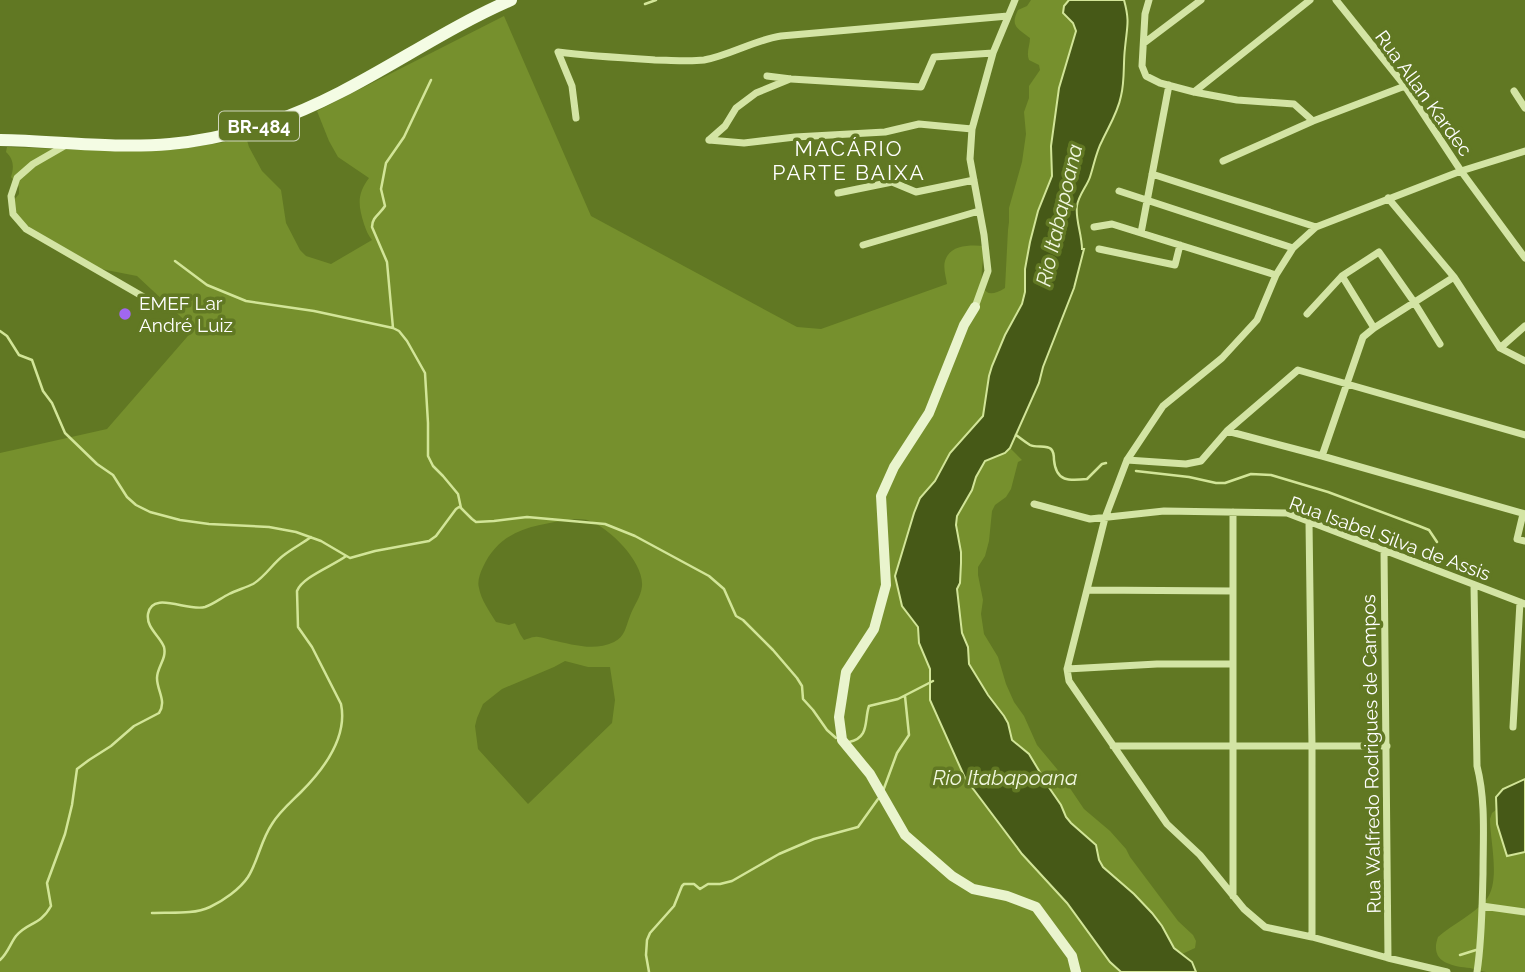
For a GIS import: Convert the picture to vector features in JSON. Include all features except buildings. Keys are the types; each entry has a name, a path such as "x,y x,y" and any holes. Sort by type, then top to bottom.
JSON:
{"main road":[{"name":"BR-484","path":"0,140 112,145 171,144 269,123 337,94 447,31 511,0"}],"street":[{"path":"1015,0 993,53 972,129 970,159 988,271 929,413 894,467 881,496 886,585 874,629 846,672 839,717 842,740 870,774 905,835 952,876 973,889 1007,896 1036,907 1072,956 1076,972"},
{"path":"1149,0 1145,14 1142,66 1146,76 1194,92 1237,100 1294,104 1313,121"},
{"path":"1143,44 1201,0"},
{"path":"1194,92 1310,0"},
{"name":"Rua Allan Kardec","path":"1336,0 1405,86 1461,171 1525,258"},
{"path":"576,117 572,86 558,52 618,58 704,60 763,39 781,36 1008,16"},
{"path":"767,76 921,87 934,57 993,53"},
{"path":"790,79 756,93 736,108 725,126 709,139 744,143 885,132 919,124 972,129"},
{"path":"1141,233 1169,85"},
{"path":"1223,160 1313,121 1405,86"},
{"path":"1514,91 1525,108"},
{"path":"71,142 33,164 17,178 11,196 13,214 26,229 161,307"},
{"path":"1447,972 1265,927 1244,909 1200,855 1167,824 1069,681 1068,669 1105,519 1127,460 1163,405 1222,358 1257,320 1276,275 1293,248 1315,227 1461,171 1525,151"},
{"path":"1152,174 1315,227"},
{"path":"838,193 892,182 916,192 974,180"},
{"path":"1119,191 1293,248"},
{"path":"1388,198 1454,277 1500,348 1525,361"},
{"path":"863,244 979,211"},
{"path":"1094,227 1112,224 1276,275"},
{"path":"1099,249 1175,265 1180,245"},
{"path":"1307,314 1342,276 1379,252 1440,344"},
{"path":"1342,276 1374,328"},
{"path":"1322,456 1363,337 1454,277"},
{"path":"1500,348 1525,326"},
{"path":"1127,460 1186,464 1201,461 1227,431 1298,370 1525,435"},
{"path":"1227,431 1524,514 1517,539 1525,541"},
{"name":"Rua Isabel Silva de Assis","path":"1034,503 1090,519 1164,511 1287,513 1522,603"},
{"path":"1233,512 1233,896"},
{"path":"1309,522 1311,937"},
{"name":"Rua Walfredo Rodrigues de Campos","path":"1384,550 1388,958"},
{"path":"1475,585 1477,766 1481,783 1483,845 1481,947 1477,972"},
{"path":"1087,590 1233,591"},
{"path":"1513,727 1522,603"},
{"path":"1068,669 1157,664 1233,664"},
{"path":"1113,746 1387,746"},
{"path":"1482,906 1525,912"}],"shaded area":[{"path":"1031,0 1069,0 1064,6 1066,18 1073,23 1076,31 1059,88 1051,146 1052,176 1038,211 1030,242 1022,304 992,366 983,416 950,453 935,481 920,498 895,576 902,606 918,627 919,643 930,669 930,700 965,778 1022,854 1067,903 1110,962 1121,972 0,972 0,453 107,429 194,329 137,276 101,269 16,219 14,200 19,194 19,187 11,177 13,164 6,152 7,147 172,150 246,137 262,171 281,190 286,223 300,250 306,256 331,264 372,240 360,205 362,189 369,178 338,157 317,111 504,16 591,216 797,327 821,329 947,284 945,261 951,251 962,247 985,246 982,272 984,288 988,293 995,293 1005,288 1009,208 1022,162 1026,134 1024,112 1029,98 1029,86 1040,70 1039,65 1029,60 1030,38 1018,29 1015,23 1018,10 1027,6","holes":["574,519 588,520 598,525 625,548 638,567 641,577 639,597 623,634 618,640 606,645 582,646 538,637 524,640 515,623 509,625 496,622 478,586 482,569 499,544 510,536 533,527","565,661 588,667 610,667 615,700 612,723 528,804 478,749 475,726 477,718 483,704 502,689"]},
{"path":"1010,448 1022,460 1018,462 1011,489 992,511 989,541 985,556 978,567 984,634 998,657 1006,684 1037,745 1084,809 1126,849 1178,921 1193,935 1195,948 1182,954 1153,914 1103,867 1096,845 1066,817 1029,754 1012,740 1004,716 969,664 957,589 961,552 957,516 986,461"},
{"path":"1497,809 1498,824 1507,856 1525,852 1525,972 1486,972 1456,966 1443,961 1437,952 1438,937 1475,910 1490,892 1494,861 1490,819"}],"water":[{"name":"Rio Itabapoana","path":"1069,0 1124,0 1128,24 1120,102 1078,202 1077,216 1084,249 1074,288 1039,383 1010,448 1005,453 985,461 957,516 961,563 957,589 962,633 968,647 969,664 1008,723 1012,740 1029,754 1066,817 1096,845 1103,867 1152,913 1174,948 1192,962 1196,972 1121,972 1110,962 1067,903 1022,854 965,778 930,700 930,669 919,643 918,627 902,606 895,576 920,498 935,481 950,453 983,416 992,366 1022,304 1030,242 1038,211 1052,176 1051,146 1059,88 1076,31 1073,23 1063,13"},
{"path":"1525,779 1525,852 1507,856 1497,824 1496,797 1503,789"}],"waterway":[{"path":"645,4 656,0"},
{"path":"393,328 387,262 372,224 385,206 381,189 386,163 404,137 431,80"},
{"path":"175,261 207,285 246,301 314,311 399,331 425,373 428,456 433,466 458,494 461,508 472,519 476,522 527,517 605,524 635,536 709,576 724,589 736,616 773,650 797,678 802,686 803,699 836,738"},
{"path":"0,331 7,336 19,355 32,360 43,391 52,403 65,433 97,464 113,475 127,497 150,512 209,524 269,527 296,532 321,541 350,558 429,541 436,536 456,509 461,508"},
{"path":"1016,435 1030,445 1051,449 1057,473 1064,478 1087,479 1106,463"},
{"path":"1136,471 1216,483 1225,483 1251,474 1271,475 1328,492 1429,530 1437,542"},
{"path":"0,960 20,932 42,917 51,906 47,883 65,834 77,769 161,709 162,700 157,678 165,651 149,624 148,614 151,607 156,603 198,608 208,606 253,584 284,555 311,537"},
{"path":"152,913 203,910 236,890 251,871 275,820 318,773 332,752 341,729 341,704 312,647 298,627 297,591 311,576 346,556"},
{"path":"849,742 856,740 863,733 869,706 898,699 933,681"},
{"path":"883,791 897,753 909,735 905,696"},
{"path":"649,972 647,940 674,906 684,884 694,884 700,889 708,884 732,881 779,854 814,839 858,827 878,799"},
{"path":"1460,955 1476,950"}],"place":[{"name":"EMEF Lar André Luiz","path":"125,314"}],"district":[{"name":"MACÁRIO PARTE BAIXA","path":"849,160"}]}
